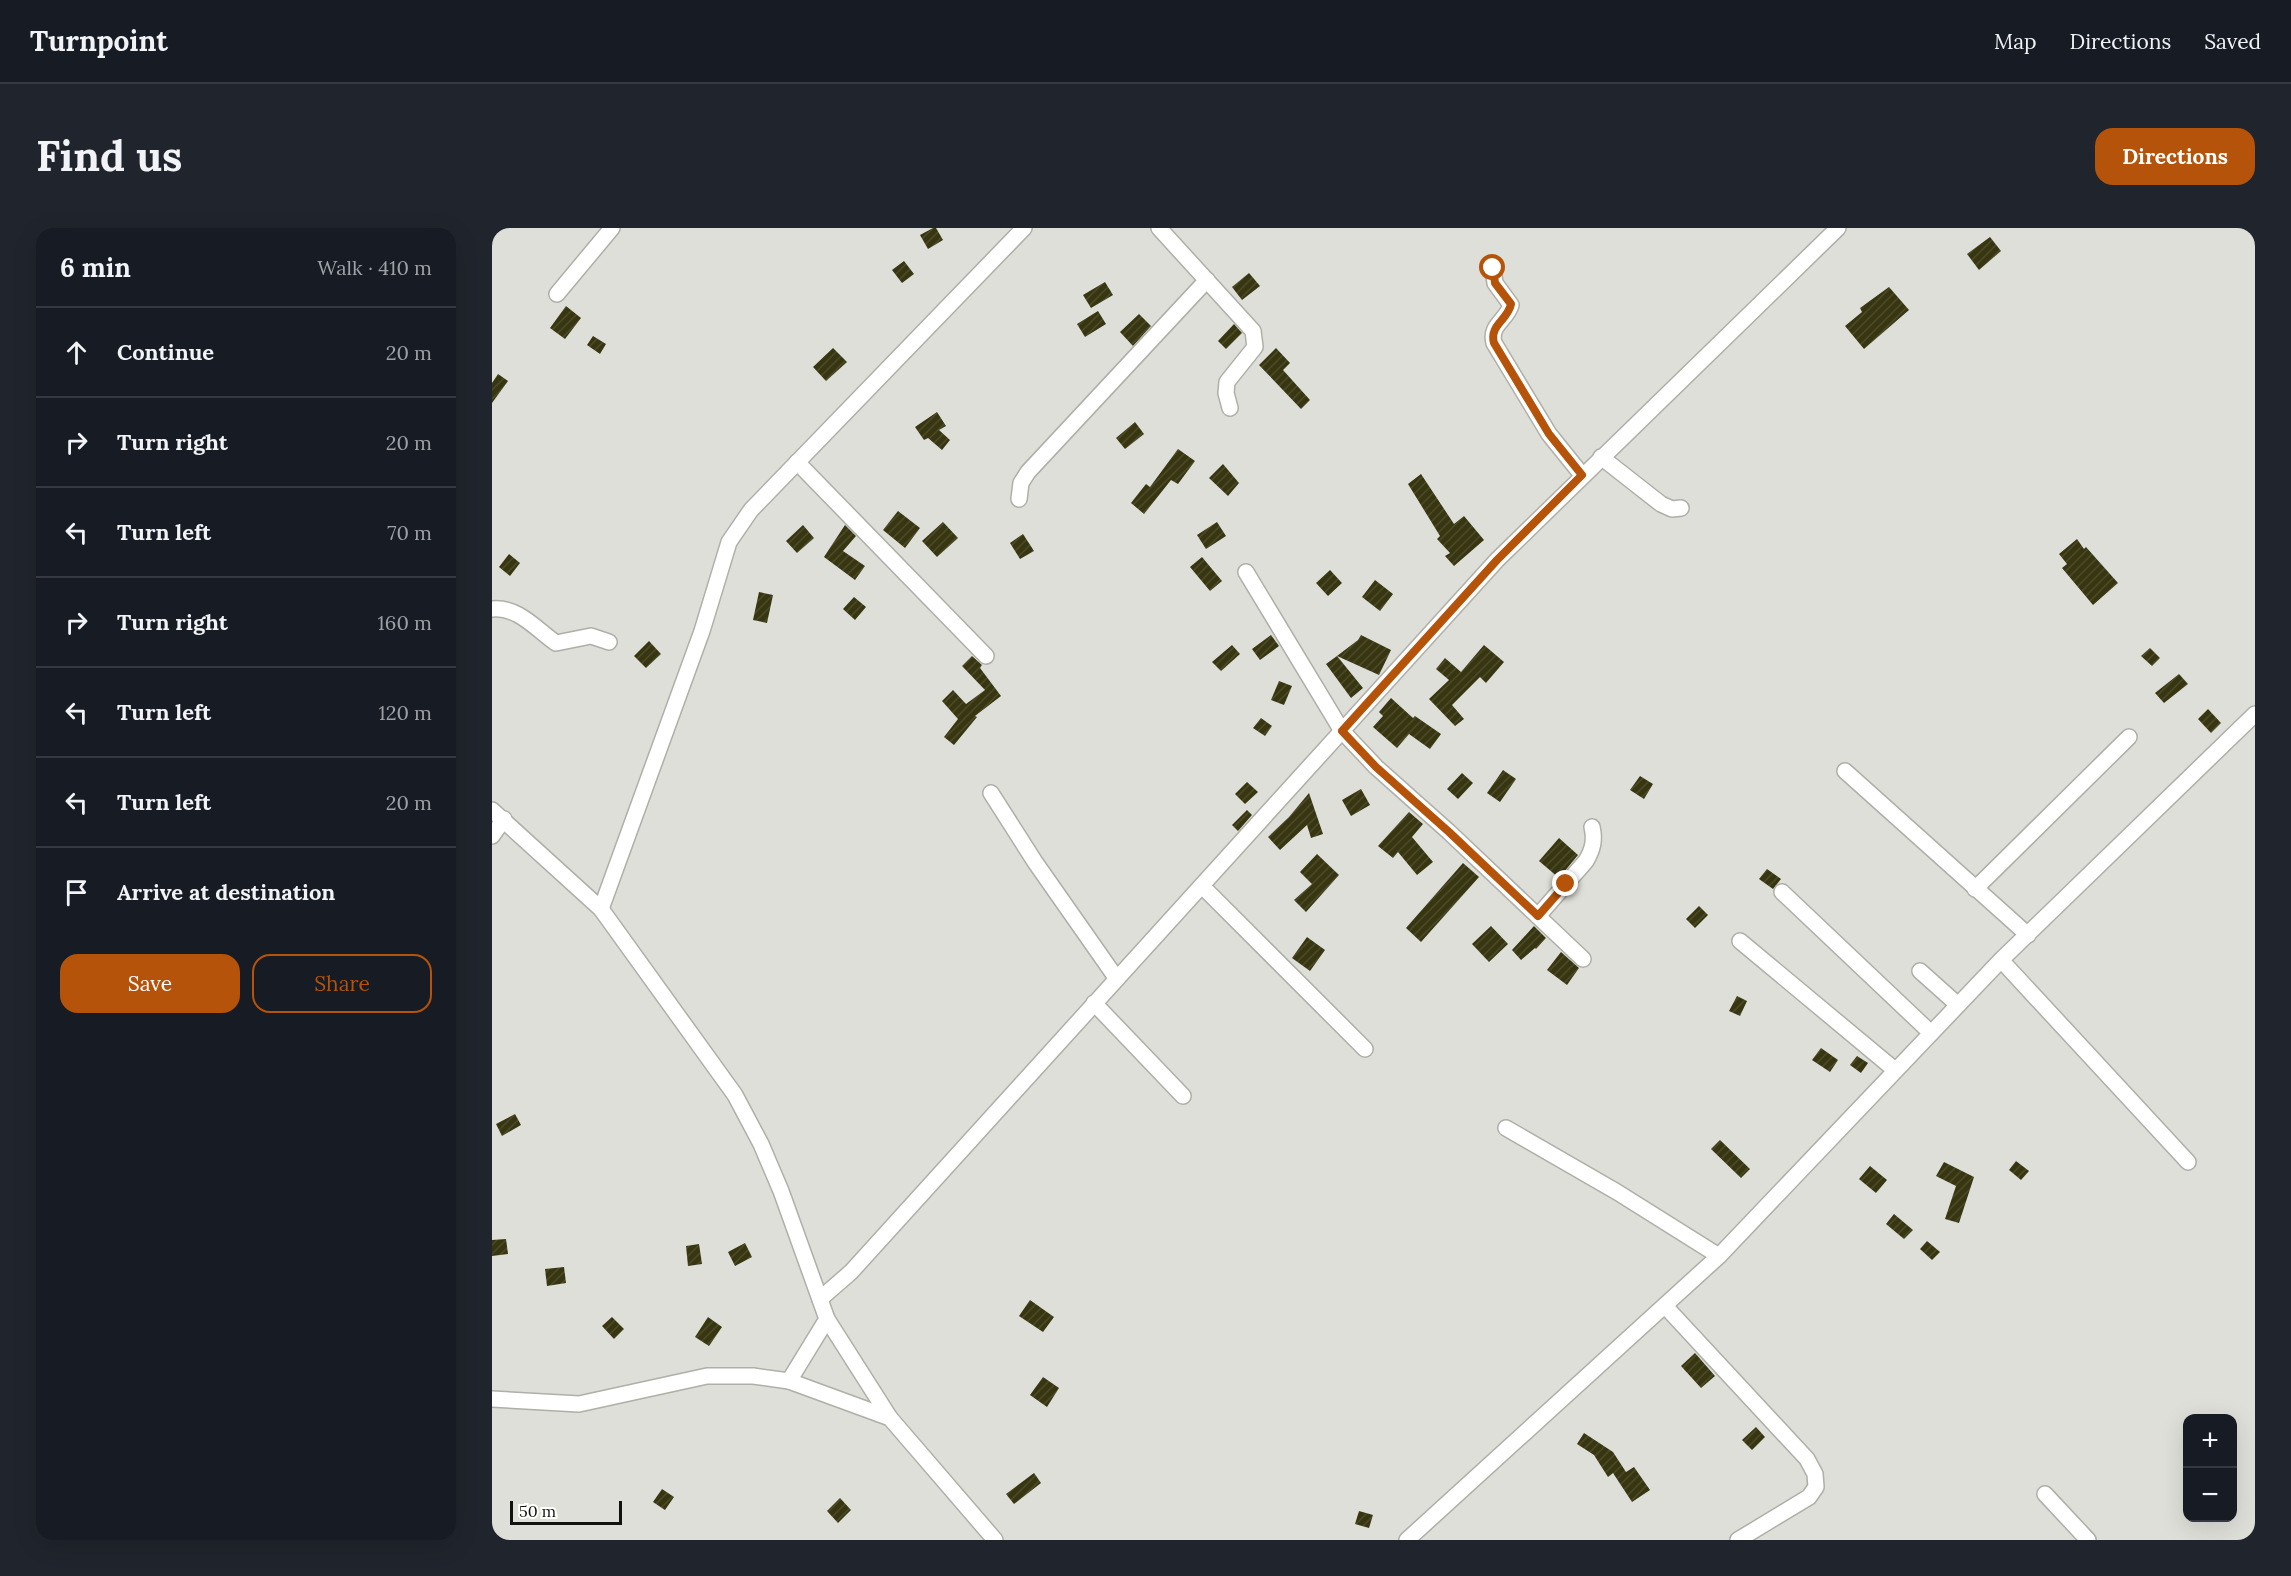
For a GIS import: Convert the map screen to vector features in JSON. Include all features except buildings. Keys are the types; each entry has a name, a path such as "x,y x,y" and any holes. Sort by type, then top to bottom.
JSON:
{"street":[{"path":"557,294 612,228"},
{"path":"601,909 702,631 729,542 751,510 1024,228"},
{"path":"1159,228 1208,279 1247,323 1256,337 1255,347 1227,382 1226,393 1230,408"},
{"path":"820,1299 851,1272 1497,560 1838,228"},
{"path":"1493,268 1495,283 1511,304 1509,312 1495,328 1492,335 1494,343 1549,434 1582,475"},
{"path":"1019,499 1020,483 1028,472 1208,279"},
{"path":"1601,457 1661,504 1672,509 1681,507"},
{"path":"798,462 986,656"},
{"path":"1246,572 1342,731 1376,767 1449,832 1583,959"},
{"path":"492,609 518,615 556,643 591,636 609,642"},
{"path":"1407,1540 1719,1256 2001,960 2255,714"},
{"path":"1975,889 2129,737"},
{"path":"1845,771 2028,935"},
{"path":"991,793 1035,862 1117,979"},
{"path":"492,836 498,815 601,909 735,1095 761,1144 781,1191 827,1319 890,1418 995,1540"},
{"path":"1538,916 1586,861 1592,851 1595,838 1592,827"},
{"path":"1202,886 1365,1049"},
{"path":"1782,892 1931,1033"},
{"path":"1740,941 1895,1070"},
{"path":"2001,960 2188,1162"},
{"path":"1920,971 1958,1005"},
{"path":"1094,1003 1183,1096"},
{"path":"1506,1128 1617,1192 1719,1256"},
{"path":"1665,1306 1807,1459 1815,1474 1816,1487 1809,1497 1738,1540"},
{"path":"789,1381 827,1319"},
{"path":"492,1399 579,1404 706,1376 753,1376 789,1381 890,1418"},
{"path":"2045,1494 2088,1540"}],"route":[{"path":"1493,268 1495,283 1511,304 1509,312 1495,328 1492,335 1494,343 1549,434 1582,475 1497,560 1342,731 1376,767 1538,916 1566,884"}]}
